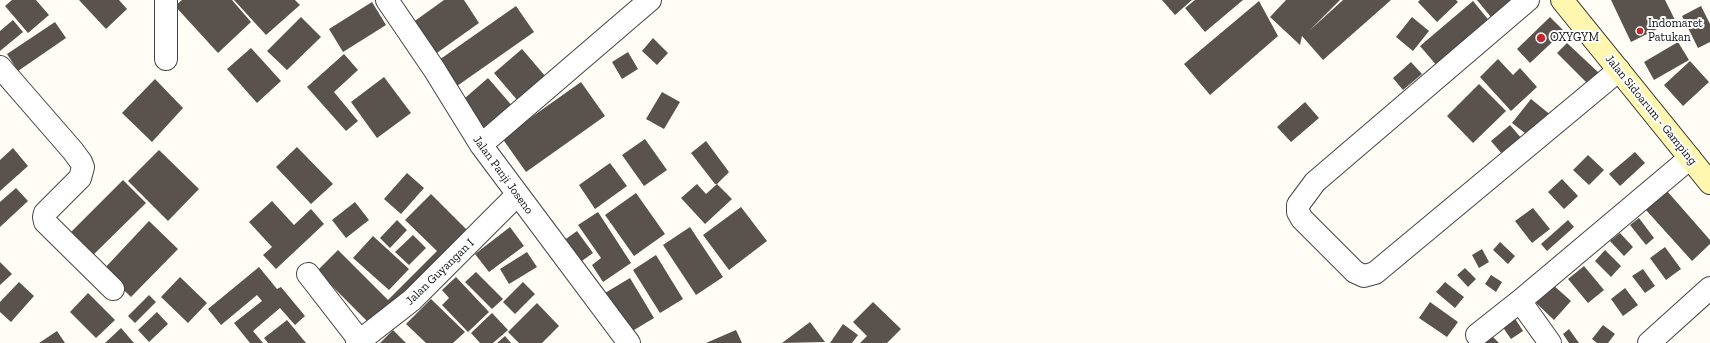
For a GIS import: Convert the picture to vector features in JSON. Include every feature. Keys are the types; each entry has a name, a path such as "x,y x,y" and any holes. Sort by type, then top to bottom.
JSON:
{"main road":[{"name":"Jalan Sidoarum - Gamping","path":"1562,0 1710,183"}],"street":[{"path":"166,0 166,59"},
{"name":"Jalan Panji Joseno","path":"387,0 434,69 481,145 629,343"},
{"path":"481,145 650,0"},
{"path":"1528,0 1316,182 1298,205 1298,212 1302,219 1355,272 1364,276 1375,273 1619,70"},
{"path":"0,67 73,151 83,167 80,178 46,214 44,217 45,222 113,289"},
{"path":"1477,336 1690,158"},
{"name":"Jalan Guyangan I","path":"359,342 412,300 517,195"},
{"path":"308,274 359,342"},
{"path":"1649,343 1710,288"},
{"path":"1520,301 1550,343"}],"building":[{"path":"12,0 36,0 49,15 28,33 5,6"},
{"path":"79,0 119,0 127,9 106,29"},
{"path":"182,0 232,0 251,22 218,53 175,6"},
{"path":"234,0 295,0 300,5 266,35"},
{"path":"444,0 464,0 479,23 434,55 412,23"},
{"path":"1162,0 1192,0 1175,15"},
{"path":"1195,0 1243,0 1205,32 1185,8"},
{"path":"1286,0 1340,0 1309,31 1343,0 1391,0 1323,60 1302,36 1300,45 1270,17"},
{"path":"1420,0 1456,0 1458,2 1437,22 1418,2"},
{"path":"1477,0 1521,0 1495,22"},
{"name":"Indomaret Patukan","path":"1611,0 1665,0 1675,20 1631,42"},
{"path":"1259,1 1278,36 1210,95 1184,64"},
{"path":"1473,1 1491,23 1438,67 1420,46"},
{"path":"372,2 386,25 343,52 329,29"},
{"path":"516,6 534,32 457,86 439,60"},
{"path":"1701,6 1710,24 1710,42 1698,48 1682,16"},
{"path":"301,17 321,37 287,70 267,51"},
{"path":"1412,17 1429,31 1413,51 1396,37"},
{"path":"1550,17 1564,31 1530,63 1517,49"},
{"path":"13,20 23,32 0,51 0,31"},
{"path":"55,22 66,38 18,71 7,54"},
{"path":"653,38 668,53 657,65 642,51"},
{"path":"1678,42 1689,60 1654,80 1644,62"},
{"path":"1567,43 1599,73 1588,84 1557,53"},
{"path":"251,48 281,81 257,103 227,69"},
{"path":"522,49 552,84 524,108 494,73"},
{"path":"628,52 638,69 622,79 612,62"},
{"path":"344,54 358,70 334,92 358,121 346,131 307,87"},
{"path":"1498,59 1513,75 1520,68 1537,87 1511,111 1480,77"},
{"path":"1690,61 1709,82 1683,106 1664,85"},
{"path":"1411,62 1422,74 1403,90 1393,78"},
{"path":"384,77 411,113 377,138 351,102"},
{"path":"488,78 514,108 483,135 457,105"},
{"path":"155,79 183,108 152,142 122,113"},
{"path":"581,82 605,116 526,172 502,138"},
{"path":"1479,84 1506,111 1473,143 1447,116"},
{"path":"662,92 680,102 664,129 646,119"},
{"path":"1531,99 1552,116 1534,140 1512,123"},
{"path":"1305,102 1319,118 1291,142 1277,127"},
{"path":"1510,125 1522,139 1503,155 1491,141"},
{"path":"645,139 667,170 644,186 622,155"},
{"path":"706,141 729,172 717,184 715,184 691,153"},
{"path":"297,147 333,184 311,204 276,167"},
{"path":"13,148 28,166 0,191 0,160"},
{"path":"159,150 199,189 168,221 128,181"},
{"path":"1635,152 1645,163 1620,186 1609,174"},
{"path":"1588,155 1604,170 1589,185 1573,170"},
{"path":"610,163 627,186 595,209 579,185"},
{"path":"407,173 424,188 401,214 384,199"},
{"path":"1562,179 1578,196 1564,209 1548,192"},
{"path":"123,180 146,203 88,260 66,237"},
{"path":"697,184 706,194 717,184 732,199 705,224 681,198"},
{"path":"16,188 28,201 0,227 0,202"},
{"path":"1667,191 1710,240 1710,244 1692,261 1646,210"},
{"path":"636,193 665,234 634,256 605,215"},
{"path":"431,194 470,233 373,327 317,271 338,250 388,300 437,251 405,220"},
{"path":"272,201 294,225 311,209 324,224 276,269 263,255 272,247 249,222"},
{"path":"355,202 369,220 346,238 332,220"},
{"path":"741,207 767,241 729,270 703,235"},
{"path":"1533,208 1550,229 1532,243 1515,221"},
{"path":"598,212 631,263 603,282 592,265 601,258 578,225"},
{"path":"1639,218 1654,238 1646,245 1630,225"},
{"path":"397,220 407,230 390,248 380,238"},
{"path":"1568,220 1574,227 1547,251 1541,244"},
{"path":"149,221 178,249 131,297 103,270"},
{"path":"510,227 524,246 489,272 475,254"},
{"path":"690,227 723,277 696,295 663,245"},
{"path":"577,231 593,253 579,263 563,241"},
{"path":"1620,233 1633,247 1624,256 1610,241"},
{"path":"413,235 426,248 409,265 395,252"},
{"path":"373,236 409,269 389,290 353,258"},
{"path":"1500,242 1515,256 1508,264 1493,250"},
{"path":"1665,247 1681,269 1666,280 1650,258"},
{"path":"1482,249 1489,262 1479,268 1472,255"},
{"path":"1605,250 1621,266 1611,277 1595,261"},
{"path":"527,252 537,267 509,284 500,269"},
{"path":"656,255 683,299 660,313 633,270"},
{"path":"0,262 12,274 0,285"},
{"path":"1584,266 1604,290 1588,303 1568,279"},
{"path":"259,267 277,289 281,287 305,316 295,325 280,308 253,331 263,343 250,343 234,323 262,301 257,295 221,325 208,309"},
{"path":"1465,268 1476,279 1468,287 1457,275"},
{"path":"1643,269 1655,286 1645,293 1632,276"},
{"path":"476,272 503,299 492,309 465,282"},
{"path":"1491,275 1502,282 1496,292 1485,284"},
{"path":"180,277 207,303 188,323 161,297"},
{"path":"456,277 489,312 468,332 442,305 449,298 442,290"},
{"path":"630,278 654,318 629,333 605,293"},
{"path":"19,282 34,296 11,322 0,312 0,302"},
{"path":"523,282 535,294 515,314 503,302"},
{"path":"1445,282 1464,297 1455,308 1436,292"},
{"path":"1552,284 1571,301 1554,320 1535,302"},
{"path":"1625,288 1638,305 1623,316 1611,299"},
{"path":"88,293 115,320 96,338 70,312"},
{"path":"149,295 156,302 135,323 128,316"},
{"path":"431,299 465,332 453,343 426,343 406,324"},
{"path":"873,302 901,329 887,343 860,343 867,336 853,322"},
{"path":"1430,302 1458,322 1447,337 1419,318"},
{"path":"537,303 559,326 542,343 519,343 508,332"},
{"path":"157,312 168,324 149,342 138,330"},
{"path":"492,313 508,330 493,343 480,343 471,333"},
{"path":"1514,317 1523,331 1511,339 1502,326"},
{"path":"287,320 306,343 268,343 264,338"},
{"path":"810,322 825,342 782,343"},
{"path":"843,324 858,335 852,343 830,343"},
{"path":"1603,325 1615,334 1608,343 1597,343 1592,339"},
{"path":"121,328 134,343 105,343"},
{"path":"1569,329 1579,343 1569,343 1563,334"},
{"path":"393,330 406,343 380,343"},
{"path":"736,330 742,343 706,343"},
{"path":"57,331 65,343 39,343"},
{"path":"1490,334 1499,343 1483,343"},
{"path":"505,336 511,343 497,343"}],"place":[{"name":"Indomaret Patukan","path":"1640,31"},
{"name":"OXYGYM","path":"1541,38"}]}
